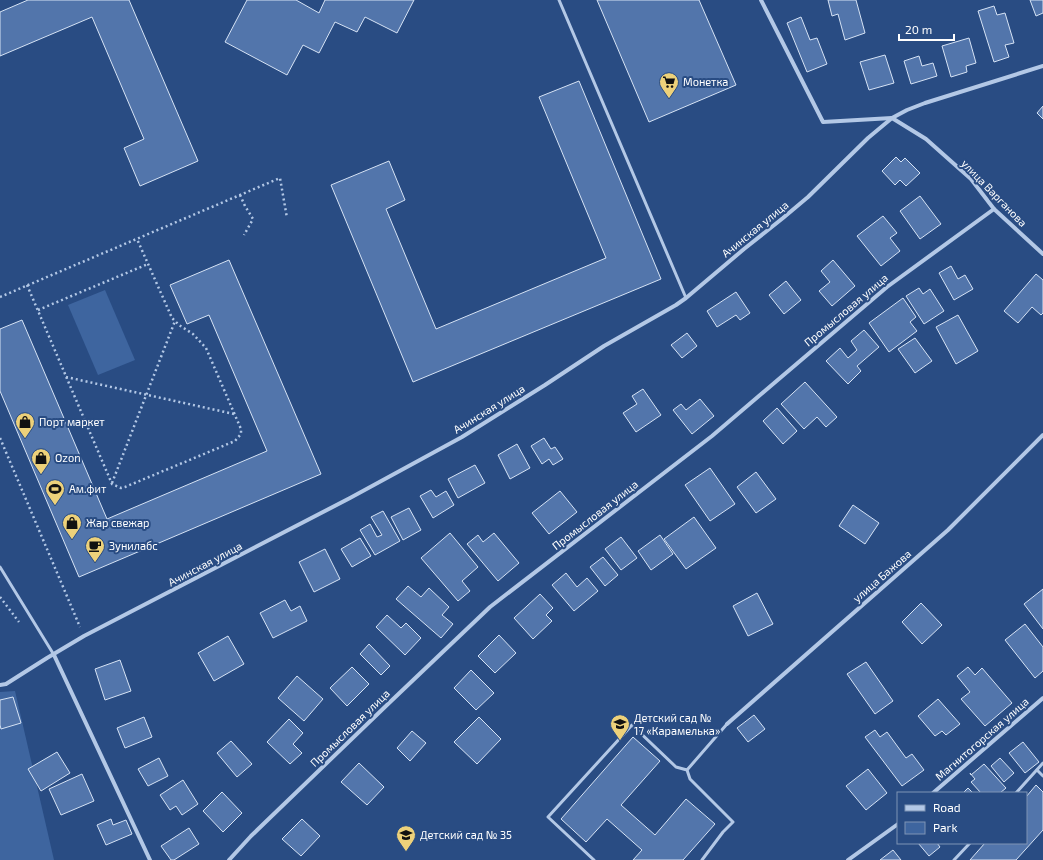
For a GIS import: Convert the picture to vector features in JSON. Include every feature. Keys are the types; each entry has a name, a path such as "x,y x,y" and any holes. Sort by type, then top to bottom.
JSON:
{"street":[{"path":"761,0 824,122 892,118 925,103 1043,66"},
{"name":"Ачинская улица","path":"0,685 6,684 84,636 350,498 462,437 604,346 686,298 808,197 868,138 892,118"},
{"name":"улица Варганова","path":"892,118 926,139 966,174 994,209 1043,254"},
{"name":"Промысловая улица","path":"229,860 251,836 342,748 490,608 712,436 887,287 994,209"},
{"name":"улица Бажова","path":"727,724 948,530 1043,435"},
{"path":"54,655 150,860"},
{"name":"Магнитогорская улица","path":"935,792 1043,698"},
{"path":"848,860 897,825"}],"lane":[{"path":"559,0 686,298"},
{"path":"0,567 54,655"},
{"path":"687,770 727,724"},
{"path":"594,860 548,817 632,725 676,767 687,770"},
{"path":"1017,792 1043,763"},
{"path":"687,770 690,779 733,822 723,832 702,860"},
{"path":"1037,770 1043,776"},
{"path":"954,860 969,844"}],"path":[{"path":"0,297 280,178 287,218"},
{"path":"240,195 253,219 244,235"},
{"path":"27,285 112,484 121,488 125,487 235,441 239,438 241,429 206,348 193,334 175,321 169,313 137,238"},
{"path":"38,310 148,264"},
{"path":"112,484 175,321"},
{"path":"66,377 234,414"},
{"path":"0,438 84,636"}],"green space":[{"path":"105,290 135,360 98,375 68,305"},
{"path":"15,691 54,860 0,860 0,692"}],"building":[{"path":"28,0 129,0 198,161 140,186 124,148 144,139 92,17 0,56 0,12"},
{"path":"247,0 296,0 319,13 325,0 414,0 397,33 365,17 357,32 335,22 319,53 303,45 287,75 225,42"},
{"path":"597,0 699,0 736,85 649,122"},
{"path":"828,0 856,0 865,33 845,40 838,14 832,16"},
{"path":"1030,0 1043,0 1043,13 1036,16"},
{"path":"994,6 997,15 1005,13 1014,43 1005,45 1009,57 994,62 978,11"},
{"path":"801,17 810,40 817,38 827,64 807,72 787,23"},
{"path":"969,38 976,63 966,66 967,72 951,77 942,46"},
{"path":"885,55 894,83 869,90 860,62"},
{"path":"919,56 922,66 933,63 937,76 911,84 904,61"},
{"path":"579,81 661,279 413,382 331,185 389,161 405,200 386,209 436,329 606,258 539,97"},
{"path":"1043,106 1043,119 1037,113"},
{"path":"896,157 901,162 905,158 920,173 906,186 900,180 895,185 882,171"},
{"path":"920,196 941,224 920,239 900,211"},
{"path":"883,216 897,233 890,238 900,251 881,266 857,236"},
{"path":"229,260 321,474 79,577 0,391 0,329 22,320 107,519 267,451 209,315 187,324 170,285"},
{"path":"833,260 855,286 832,306 819,291 830,282 821,271"},
{"path":"951,266 958,279 965,275 973,289 954,300 939,273"},
{"path":"1036,274 1043,280 1043,313 1041,315 1032,307 1018,323 1004,311"},
{"path":"786,281 801,300 784,314 769,295"},
{"path":"919,288 923,294 930,289 944,311 924,324 906,296"},
{"path":"736,292 750,313 740,320 736,315 717,327 707,311"},
{"path":"903,298 916,317 910,322 917,331 889,352 869,323"},
{"path":"958,315 978,351 956,364 936,327"},
{"path":"864,330 879,347 857,366 861,371 848,384 826,361 840,348 848,358 857,350 851,341"},
{"path":"687,333 697,346 682,358 671,345"},
{"path":"915,338 932,361 915,373 898,349"},
{"path":"805,382 837,417 826,427 817,417 804,429 781,404"},
{"path":"643,389 661,415 636,432 623,413 637,404 632,396"},
{"path":"700,399 714,416 692,434 673,410 681,404 686,410"},
{"path":"777,408 797,431 783,444 763,421"},
{"path":"544,438 551,449 555,447 563,459 553,465 549,459 542,464 531,446"},
{"path":"517,444 530,468 510,479 498,455"},
{"path":"475,465 485,483 458,498 448,479"},
{"path":"710,468 735,504 710,521 685,485"},
{"path":"756,472 776,499 756,513 737,487"},
{"path":"431,490 436,497 446,491 454,505 433,518 420,496"},
{"path":"560,491 577,512 549,534 532,513"},
{"path":"853,505 879,523 865,544 839,526"},
{"path":"409,508 421,530 403,540 391,517"},
{"path":"383,511 400,541 375,555 360,530 370,524 377,537 382,535 371,517"},
{"path":"694,517 716,548 686,569 664,539"},
{"path":"450,533 478,567 462,581 470,591 458,601 421,558"},
{"path":"494,533 519,563 498,581 467,544 478,535 483,542"},
{"path":"660,535 673,554 651,570 638,551"},
{"path":"621,537 637,558 621,570 605,549"},
{"path":"360,538 371,556 352,567 341,549"},
{"path":"325,549 340,579 314,592 299,562"},
{"path":"603,557 618,575 605,586 590,567"},
{"path":"566,573 577,587 587,578 598,591 574,611 552,585"},
{"path":"408,586 421,597 429,588 449,607 442,615 453,624 441,638 396,599"},
{"path":"1043,589 1043,629 1024,604"},
{"path":"757,593 773,624 748,636 733,606"},
{"path":"540,594 553,608 546,615 552,621 533,639 514,618"},
{"path":"285,600 291,611 300,606 307,621 273,638 260,613"},
{"path":"921,603 942,625 922,644 902,622"},
{"path":"387,615 401,628 406,623 421,638 405,655 376,627"},
{"path":"1025,624 1043,647 1043,671 1035,678 1005,640"},
{"path":"499,635 516,653 495,673 478,656"},
{"path":"228,636 244,664 214,681 198,653"},
{"path":"369,644 390,666 381,675 360,654"},
{"path":"120,660 131,691 105,700 95,669"},
{"path":"866,662 893,701 875,714 847,674"},
{"path":"352,667 369,684 347,706 330,688"},
{"path":"968,667 975,675 982,668 1012,703 985,726 961,699 970,692 957,676"},
{"path":"471,670 494,693 476,710 454,688"},
{"path":"297,676 323,699 304,721 278,698"},
{"path":"13,697 21,723 1,729 0,700"},
{"path":"938,699 960,724 946,735 942,731 935,736 918,716"},
{"path":"754,715 765,729 748,742 737,728"},
{"path":"144,717 152,737 125,748 117,728"},
{"path":"479,717 501,739 477,764 454,742"},
{"path":"289,719 303,733 293,744 302,753 290,764 267,742"},
{"path":"875,730 880,737 887,732 906,758 912,754 924,770 902,786 865,737"},
{"path":"412,731 426,743 410,761 397,748"},
{"path":"633,737 660,761 621,805 655,835 686,799 715,824 683,860 633,860 642,850 607,819 586,842 561,819"},
{"path":"231,741 252,764 237,777 217,753"},
{"path":"1023,742 1039,762 1025,773 1009,753"},
{"path":"57,752 70,773 41,791 28,769"},
{"path":"159,758 168,776 148,786 138,769"},
{"path":"1000,758 1014,773 1004,782 991,766"},
{"path":"359,763 384,787 367,805 341,782"},
{"path":"984,764 1006,788 1001,792 980,792 971,782 975,779 971,775"},
{"path":"868,769 887,793 866,810 846,786"},
{"path":"82,774 94,801 61,815 49,789"},
{"path":"183,780 198,804 182,815 176,806 170,810 160,795"},
{"path":"1036,785 1043,792 1043,830 1016,860 970,860 984,844 1027,844 1027,796"},
{"path":"968,788 972,792 964,792"},
{"path":"222,792 242,813 223,832 203,811"},
{"path":"111,819 113,825 126,820 132,834 106,845 97,825"},
{"path":"302,819 320,836 301,856 282,839"},
{"path":"189,828 199,844 174,860 171,860 161,846"},
{"path":"919,844 938,844 940,847 929,856"},
{"path":"893,850 901,860 880,860"}],"place":[{"name":"Монетка","path":"669,99"},
{"name":"Порт маркет","path":"25,439"},
{"name":"Ozon","path":"41,475"},
{"name":"Ам.фит","path":"55,506"},
{"name":"Жар свежар","path":"72,540"},
{"name":"Зунилабс","path":"95,563"},
{"name":"Детский сад № 17 «Карамелька»","path":"620,741"},
{"name":"Детский сад № 35","path":"406,852"}]}
